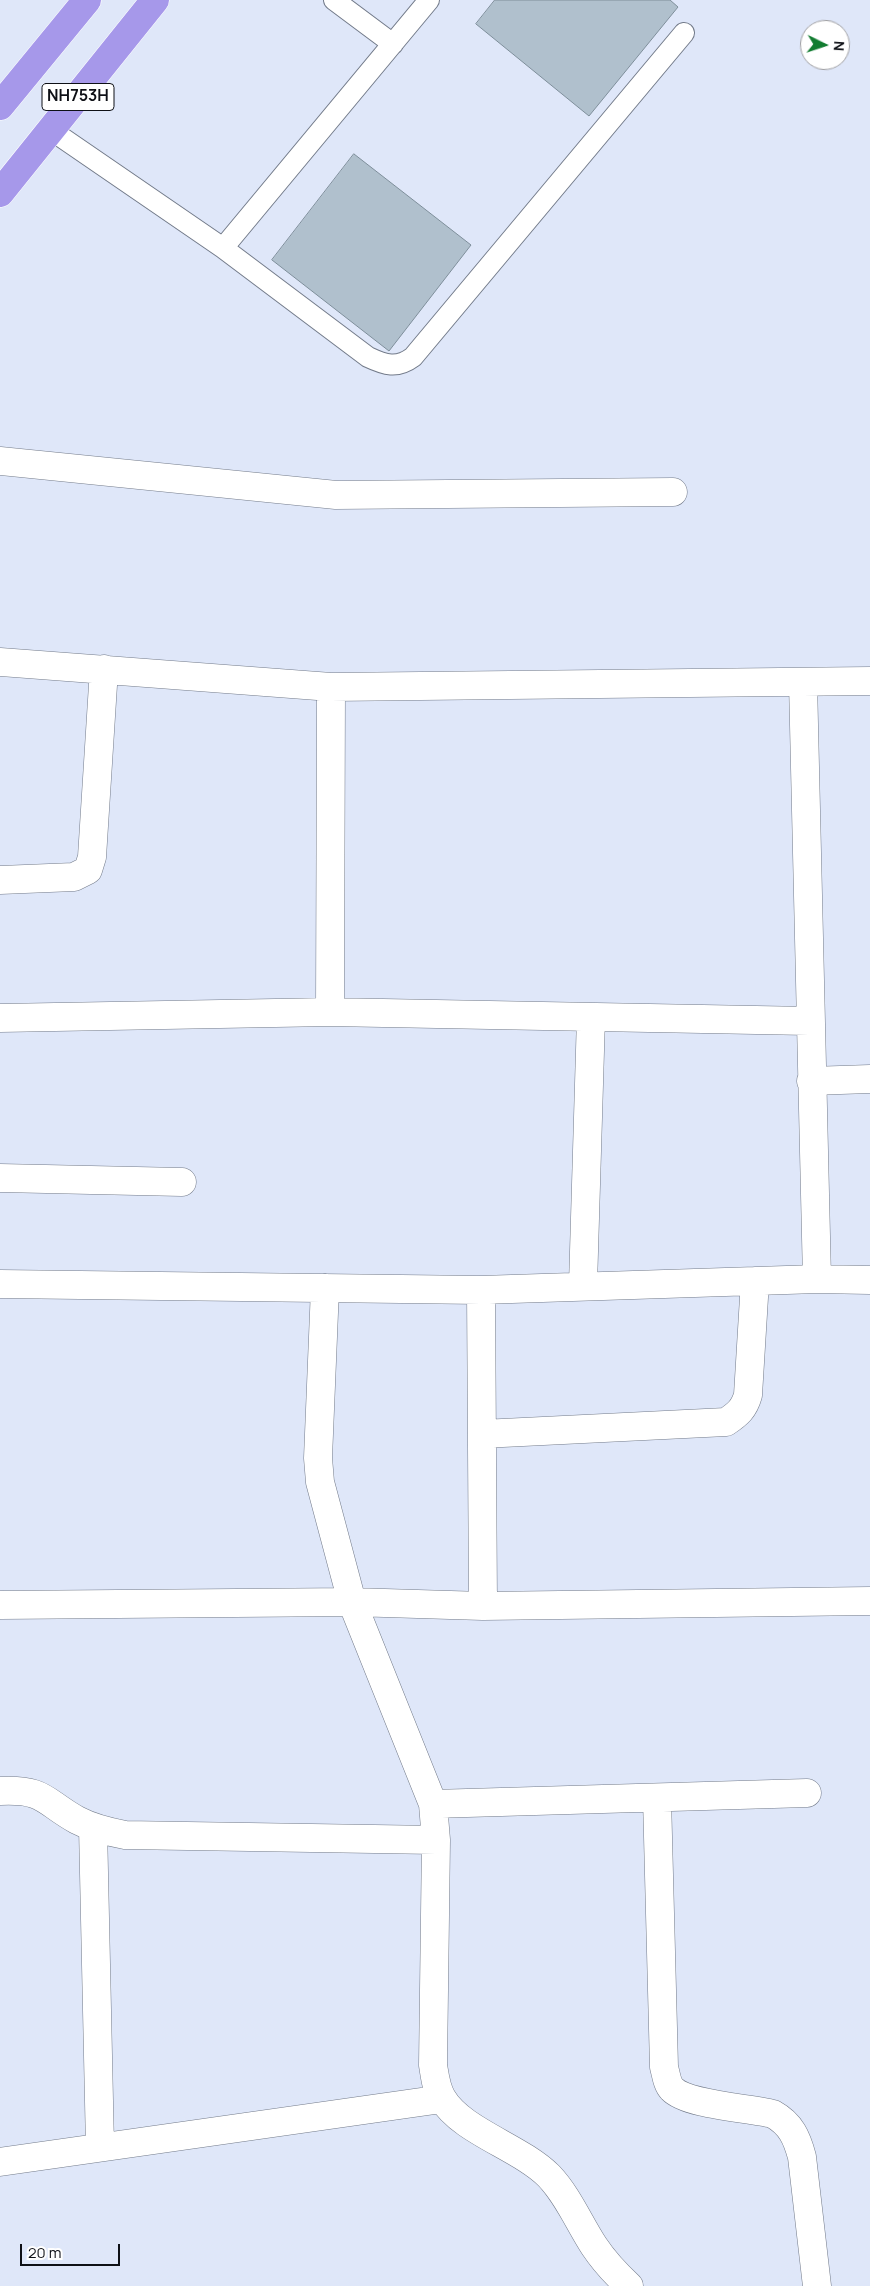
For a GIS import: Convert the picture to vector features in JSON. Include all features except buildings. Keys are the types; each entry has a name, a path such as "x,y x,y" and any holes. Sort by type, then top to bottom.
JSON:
{"highway":[{"name":"NH753H","path":"0,106 87,0"},
{"name":"NH753H","path":"0,193 155,0"}],"street":[{"path":"0,461 336,495 672,492"},
{"path":"0,662 332,687 870,681"},
{"path":"0,880 74,877 88,870 92,857 104,669"},
{"path":"803,682 817,1279"},
{"path":"330,1012 332,687"},
{"path":"0,1018 330,1012 810,1021"},
{"path":"583,1285 591,1017"},
{"path":"811,1081 870,1079"},
{"path":"0,1178 182,1182"},
{"path":"0,1284 481,1290 583,1285 817,1279 870,1280"},
{"path":"482,1434 726,1422 738,1415 745,1406 748,1395 755,1281"},
{"path":"325,1288 318,1458 320,1482 352,1602 433,1804 436,1840 433,2065 436,2086 442,2099 453,2112 469,2124 526,2157 549,2176 566,2198 594,2246 618,2276 629,2286"},
{"path":"481,1290 483,1606"},
{"path":"0,1605 352,1602 483,1606 870,1601"},
{"path":"0,1790 27,1791 42,1796 77,1820 93,1827 126,1835 436,1840"},
{"path":"433,1804 807,1793"},
{"path":"656,1798 664,2067 668,2082 680,2095 695,2100 774,2114 782,2119 792,2130 798,2141 802,2157 817,2286"},
{"path":"93,1827 100,2147"},
{"path":"0,2162 442,2099"}],"lane":[{"path":"334,0 392,44"},
{"path":"223,248 429,0"},
{"path":"51,130 223,248 368,356 381,363 393,366 406,362 413,357 684,33"}]}
